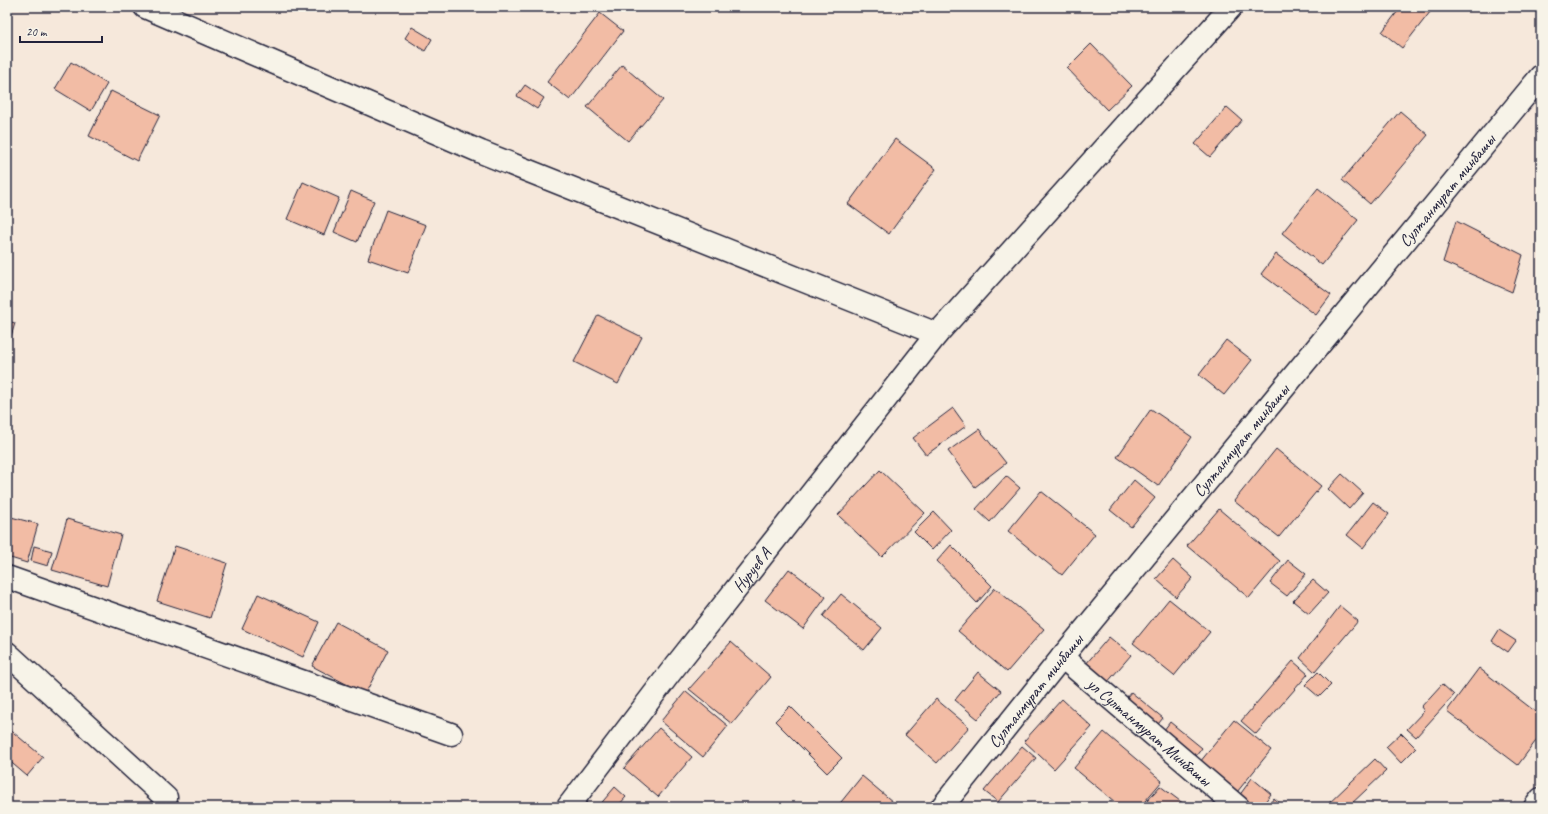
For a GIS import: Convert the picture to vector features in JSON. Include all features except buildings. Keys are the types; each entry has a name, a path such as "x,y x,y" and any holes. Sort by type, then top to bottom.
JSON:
{"street":[{"path":"145,7 481,152 937,334"},
{"name":"Нуруев А","path":"568,807 670,673 937,334 1231,7"},
{"name":"Султанмурат минбашы","path":"942,807 1062,657 1541,76"},
{"path":"7,577 451,734"},
{"path":"7,653 166,798 164,807"},
{"name":"ул Султанмурат Минбашы","path":"1062,657 1238,807"},
{"path":"1535,807 1541,799"}]}
